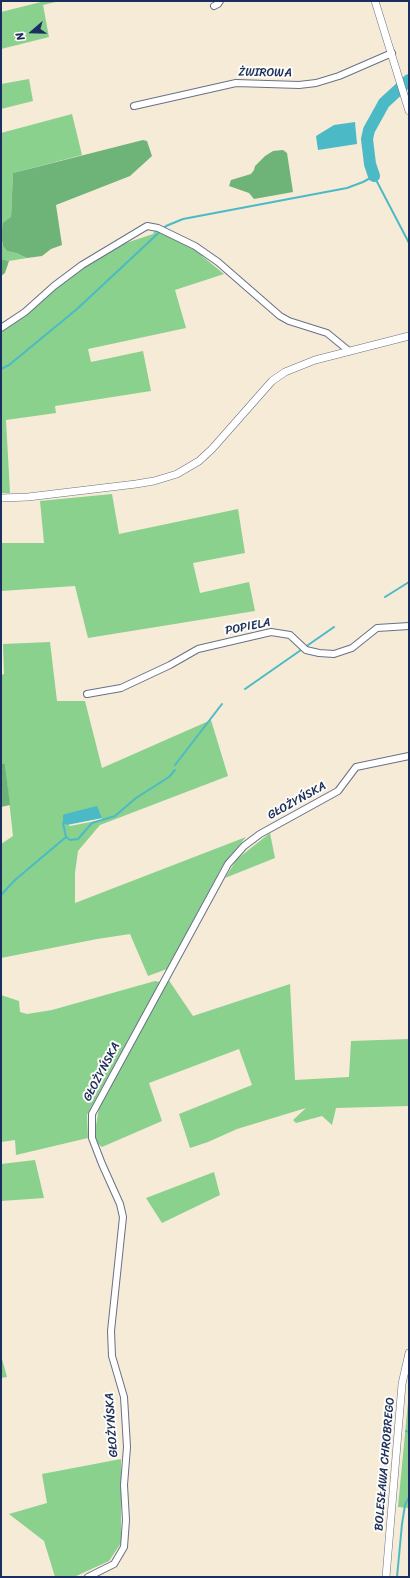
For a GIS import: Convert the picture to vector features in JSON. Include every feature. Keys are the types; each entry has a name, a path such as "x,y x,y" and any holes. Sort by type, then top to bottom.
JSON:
{"street":[{"path":"214,6 220,1"},
{"path":"375,1 409,111"},
{"name":"ŻWIROWA","path":"134,106 236,83 298,85 316,83 339,76 392,53"},
{"path":"1,328 25,312 54,286 82,265 147,226 158,228 195,246 218,262 280,316 289,321 327,333 349,351"},
{"path":"1,498 28,497 154,482 177,474 199,461 212,449 272,381 285,372 315,360 409,336"},
{"name":"POPIELA","path":"87,694 121,688 170,665 198,649 271,632 290,635 304,648 319,653 334,654 352,648 377,628 409,626"},
{"name":"GŁOŻYŃSKA","path":"88,1577 114,1564 124,1546 126,1520 124,1485 127,1447 124,1397 112,1356 111,1331 123,1217 120,1204 92,1138 92,1114 228,864 244,846 260,834 338,791 356,767 409,756"},
{"name":"BOLESŁAWA CHROBREGO","path":"386,1577 402,1384 409,1353"}],"green space":[{"path":"45,1 60,1 43,5 49,37 1,49 1,12"},
{"path":"29,79 33,101 1,109 1,84"},
{"path":"72,114 82,155 13,173 11,217 2,228 1,236 1,133"},
{"path":"143,140 147,141 152,156 130,176 56,205 62,245 51,249 42,256 27,258 7,251 3,246 1,236 3,223 11,217 13,173"},
{"path":"283,150 287,153 293,192 254,199 249,193 229,186 231,180 251,174 255,166 265,156 273,151"},
{"path":"155,230 203,254 202,256 224,274 175,290 186,328 88,349 91,362 143,351 151,391 55,406 56,413 6,420 10,493 1,493 1,324 24,310 99,252 153,234"},
{"path":"1,238 3,246 7,251 27,258 9,261 1,259"},
{"path":"1,259 9,261 5,273 1,276"},
{"path":"112,494 119,534 238,509 245,553 193,563 200,593 249,582 255,611 88,638 75,586 1,591 1,543 44,543 40,501"},
{"path":"50,642 57,701 85,701 102,768 211,720 228,776 100,825 78,851 75,873 75,903 246,837 223,865 167,969 148,976 130,934 1,958 1,844 13,836 5,764 1,763 1,675 4,674 3,644","holes":["102,818 101,820 70,826 67,824"]},
{"path":"1,763 5,764 10,805 1,807"},
{"path":"270,833 275,858 225,878 237,859"},
{"path":"168,979 193,1016 290,984 295,1080 349,1077 351,1041 409,1039 409,1106 336,1108 332,1125 322,1116 296,1123 293,1120 306,1108 237,1129 190,1148 179,1114 252,1085 239,1049 149,1083 162,1121 102,1147 97,1143 95,1132 99,1107"},
{"path":"155,981 160,982 87,1115 88,1138 16,1155 15,1140 1,1142 1,995 19,1001 20,1012 27,1014 52,1010"},
{"path":"35,1160 44,1198 1,1201 1,1164"},
{"path":"214,1172 220,1195 162,1223 146,1198"},
{"path":"1,1355 7,1377 1,1378"},
{"path":"409,1392 409,1508 398,1507"},
{"path":"121,1459 121,1543 109,1561 74,1577 55,1577 44,1541 9,1514 47,1503 42,1474"}],"water":[{"path":"355,122 357,144 318,150 316,136 334,125"},
{"path":"97,806 102,818 67,825 63,823 63,815 65,814"}],"waterway":[{"path":"374,176 370,164 367,139 369,130 384,103 409,80"},
{"path":"1,369 9,365 77,309 166,226 183,219 347,188 374,176 409,243"},
{"path":"385,597 409,582"},
{"path":"245,689 334,627"},
{"path":"175,765 222,704"},
{"path":"1,895 15,880 66,837 70,840 78,839 92,823 115,816 136,798 169,777 175,770"},
{"path":"63,823 66,837"},
{"path":"397,1577 402,1524 405,1505 409,1497"}]}
